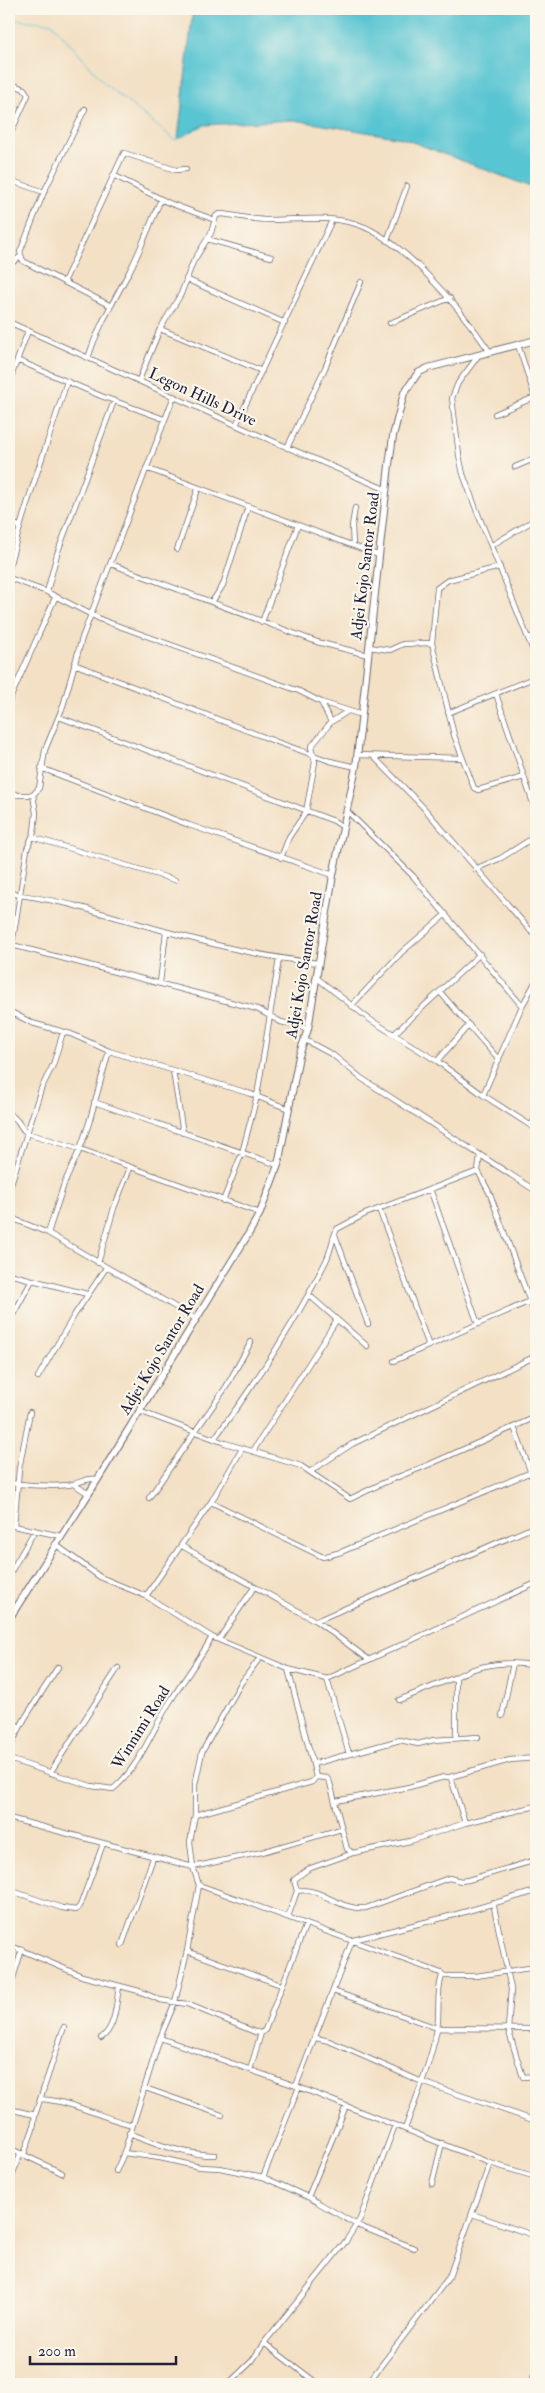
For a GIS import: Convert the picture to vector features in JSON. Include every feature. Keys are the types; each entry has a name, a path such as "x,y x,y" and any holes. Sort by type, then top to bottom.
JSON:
{"street":[{"path":"9,83 24,89 28,95 9,137"},
{"path":"84,109 44,192 32,226 20,248 20,256 34,268 110,305"},
{"path":"64,282 124,153 176,170 186,169"},
{"path":"113,175 161,199 215,220"},
{"path":"9,180 44,192"},
{"path":"387,241 406,186"},
{"path":"88,358 110,305 128,274 161,199"},
{"path":"139,380 160,329 193,262 220,214 258,219 332,220 360,225 387,241 438,285 450,298 490,352"},
{"path":"236,425 332,220"},
{"path":"207,239 272,257"},
{"path":"9,265 20,256"},
{"path":"186,279 285,323"},
{"path":"287,448 325,368 361,282"},
{"path":"390,323 450,298"},
{"name":"Legon Hills Drive","path":"9,322 287,448 387,490"},
{"path":"160,329 262,371"},
{"path":"9,380 28,331"},
{"name":"Adjei Kojo Santor Road","path":"9,1619 55,1544 89,1494 260,1214 278,1165 299,1056 308,1029 333,875 356,767 378,555 393,436 404,393 412,380 428,368 536,340"},
{"path":"495,414 536,398 518,345"},
{"path":"478,356 458,383 452,398 451,407 463,474 536,658"},
{"path":"17,360 164,420"},
{"path":"9,568 19,526 35,483 67,381"},
{"path":"9,792 18,796 33,795 39,788 45,750 59,717 74,664 174,396"},
{"path":"47,592 58,554 114,401"},
{"path":"515,468 536,458"},
{"path":"146,468 378,555"},
{"path":"177,550 198,489"},
{"path":"212,602 223,586 248,507"},
{"path":"353,545 352,526 355,508"},
{"path":"492,544 536,519"},
{"path":"9,522 19,526"},
{"path":"262,622 298,526"},
{"path":"111,564 322,644 368,655"},
{"path":"500,568 448,580 437,588 432,643 448,713 462,758 475,790 524,777"},
{"path":"9,578 47,592 55,598 92,614 321,702 362,715"},
{"path":"9,701 55,598"},
{"path":"528,638 536,635"},
{"path":"369,647 390,650 403,644 432,643"},
{"path":"74,664 314,755 356,767"},
{"path":"448,713 536,677"},
{"path":"496,694 536,812"},
{"path":"321,702 331,722"},
{"path":"280,858 289,838 306,812 315,762 312,747 331,722 348,712"},
{"path":"59,717 334,821 343,827"},
{"path":"357,755 462,758"},
{"path":"373,756 423,808 536,937"},
{"path":"41,768 280,858 333,875"},
{"path":"9,954 27,849 32,837 36,813 33,795"},
{"path":"346,810 413,876 522,1006"},
{"path":"475,869 501,858 536,836"},
{"path":"32,837 175,880"},
{"path":"9,892 76,906 166,932 279,958 320,963"},
{"path":"352,1006 402,952 446,914"},
{"path":"160,983 166,932"},
{"path":"12,945 257,1009 269,1017 308,1029"},
{"path":"394,1034 480,954"},
{"path":"223,1201 242,1152 256,1096 279,958"},
{"path":"317,978 352,1006 534,1127 536,1116"},
{"path":"482,1094 522,1006 536,981"},
{"path":"440,992 499,1060"},
{"path":"9,1010 32,1023 63,1032 109,1051 256,1096 289,1109"},
{"path":"437,1061 469,1026"},
{"path":"9,1190 40,1089 53,1065 63,1032"},
{"path":"305,1040 333,1055 361,1078 536,1191"},
{"path":"48,1233 64,1184 80,1149 109,1051"},
{"path":"173,1071 184,1132"},
{"path":"94,1102 278,1165"},
{"path":"9,1114 16,1118 22,1129 28,1133 80,1149 260,1214"},
{"path":"480,1155 478,1171 490,1194 536,1318"},
{"path":"98,1262 114,1208 130,1168"},
{"path":"214,1439 262,1369 309,1294 328,1258 339,1227 379,1209 478,1171"},
{"path":"430,1190 478,1324"},
{"path":"379,1209 429,1346"},
{"path":"9,1217 48,1233 196,1319"},
{"path":"335,1234 368,1324"},
{"path":"38,1377 88,1294 106,1268"},
{"path":"9,1274 31,1282 88,1294"},
{"path":"9,1322 31,1282"},
{"path":"309,1294 336,1321 367,1346"},
{"path":"394,1361 530,1301"},
{"path":"252,1451 336,1321"},
{"path":"149,1498 226,1387 251,1342"},
{"path":"311,1471 352,1444 536,1356"},
{"path":"140,1411 195,1433 301,1466 350,1499 536,1417"},
{"path":"30,1412 11,1525 61,1536"},
{"path":"514,1427 536,1487"},
{"path":"146,1596 211,1502 242,1449"},
{"path":"211,1502 323,1557 341,1552 536,1470"},
{"path":"9,1483 52,1486 75,1485 86,1479 98,1479"},
{"path":"75,1485 89,1494"},
{"path":"316,1621 536,1526"},
{"path":"9,1575 36,1530"},
{"path":"55,1544 100,1577 146,1596 212,1636 288,1669 327,1679 536,1583"},
{"path":"182,1546 316,1621 368,1659"},
{"path":"219,1639 255,1586"},
{"name":"Winnimi Road","path":"9,1759 106,1790 116,1786 152,1737 166,1707 212,1636"},
{"path":"116,2172 160,2038 175,2002 187,1951 199,1885 193,1867 190,1842 195,1815 196,1785 206,1743 241,1683 260,1658"},
{"path":"399,1700 470,1671 514,1663 536,1666"},
{"path":"502,1716 514,1663"},
{"path":"9,1749 20,1727 58,1667"},
{"path":"50,1773 118,1668"},
{"path":"288,1669 316,1777"},
{"path":"456,1678 456,1738"},
{"path":"327,1679 349,1754"},
{"path":"9,1721 20,1727"},
{"path":"313,1764 400,1740 418,1744 456,1738 478,1737"},
{"path":"336,1801 450,1777 510,1760 536,1758"},
{"path":"195,1815 309,1784 316,1777"},
{"path":"316,1777 327,1778 336,1801 347,1849 353,1853"},
{"path":"450,1777 465,1823"},
{"path":"288,1917 296,1891 294,1880 308,1870 353,1853 410,1841 465,1823 536,1806"},
{"path":"9,1818 153,1858 193,1867 262,1852 341,1829"},
{"path":"9,1890 54,1905 76,1910 83,1899 103,1844"},
{"path":"122,1945 153,1858"},
{"path":"296,1891 312,1891 353,1909 366,1908 449,1878 462,1881 468,1880 536,1860"},
{"path":"199,1885 441,1973 442,1976 476,1976 536,1967"},
{"path":"352,1941 536,1890"},
{"path":"493,1902 511,1989 508,2029 523,2077 536,2076"},
{"path":"250,2070 262,2033 265,2030 306,1924"},
{"path":"263,2176 352,1941"},
{"path":"9,1944 82,1976 139,1991 160,2000 188,2004 262,2033"},
{"path":"9,1988 22,1949"},
{"path":"187,1951 281,1985"},
{"path":"405,2129 422,2082 437,2028 439,1986 442,1976"},
{"path":"101,2038 108,2034 111,2026 120,1987"},
{"path":"333,1990 437,2028 536,2029"},
{"path":"9,2184 33,2130 35,2115 64,2027"},
{"path":"160,2038 297,2086 490,2162 536,2177"},
{"path":"316,2038 329,2041 422,2082 536,2121"},
{"path":"145,2088 222,2115"},
{"path":"40,2099 70,2103 118,2122 133,2125"},
{"path":"308,2197 346,2106"},
{"path":"9,2109 35,2115"},
{"path":"228,2384 252,2361 264,2343 357,2225 395,2125"},
{"path":"129,2133 173,2149 200,2155 215,2155"},
{"path":"432,2184 442,2142"},
{"path":"9,2148 62,2174"},
{"path":"124,2152 200,2167 220,2168 263,2176 308,2197 357,2225 414,2248"},
{"path":"367,2384 449,2277 490,2162"},
{"path":"472,2214 536,2236"},
{"path":"264,2343 318,2384"},
{"path":"529,2384 536,2373"}],"water":[{"path":"193,9 536,9 536,189 402,138 294,120 203,125 178,139"}],"waterway":[{"path":"9,19 52,23 105,84 175,140 205,125"}]}
